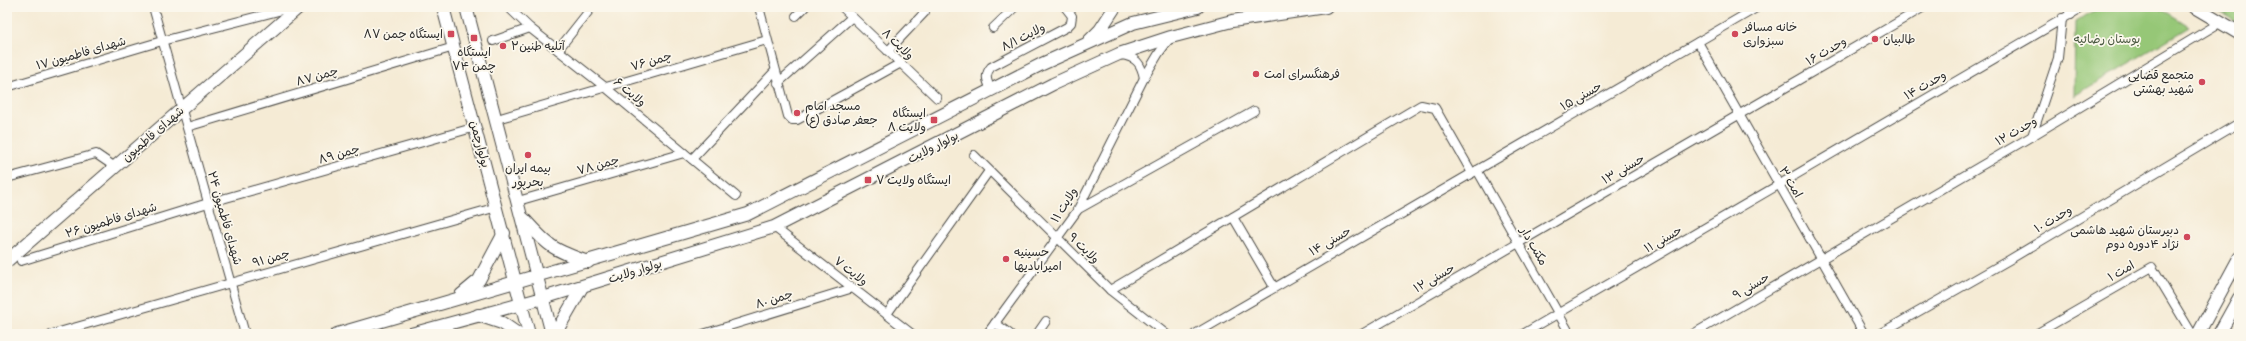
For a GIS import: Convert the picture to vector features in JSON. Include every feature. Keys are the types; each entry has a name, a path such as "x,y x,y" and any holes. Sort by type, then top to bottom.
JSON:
{"main road":[{"name":"شهدای فاطمیون","path":"7,261 299,7"},
{"name":"بولوارچمن","path":"443,7 517,280 521,304"},
{"name":"بولوارچمن","path":"466,7 497,119 543,298"},
{"path":"1085,45 1100,30 1115,7"},
{"path":"1165,7 1195,7"},
{"name":"بولوار ولایت","path":"517,280 588,262 761,209 1042,64 1134,23 1195,7"},
{"name":"بولوار ولایت","path":"521,304 582,287 774,227 1053,84 1119,54 1171,37 1232,21 1326,7"},
{"path":"2195,7 2239,33"},
{"path":"522,216 545,243 560,252 588,262"},
{"path":"457,298 478,280 504,233"},
{"path":"2193,333 2239,258"},
{"path":"337,334 517,280"},
{"path":"553,334 582,287"},
{"path":"543,298 553,334"},
{"path":"2219,334 2239,298"},
{"path":"411,334 521,304 529,334"},
{"path":"478,315 502,323 518,334"}],"street":[{"path":"152,7 182,109"},
{"name":"شهدای فاطمیون ۱۷","path":"7,87 162,41 294,7"},
{"name":"ولایت ۶","path":"508,7 530,28 605,87 736,196"},
{"path":"558,50 592,7"},
{"path":"796,16 805,7"},
{"name":"ولایت ۸","path":"842,7 937,98"},
{"path":"993,28 1015,7"},
{"name":"ولایت ۸/۱","path":"991,90 986,77 987,71 1067,27 1071,23 1072,16 1064,7"},
{"name":"حسنی ۱۵","path":"1475,171 1758,7"},
{"name":"وحدت ۱۶","path":"1739,115 1924,7"},
{"name":"وحدت ۱۴","path":"1779,185 2062,18 2069,11 2083,7"},
{"path":"761,9 778,83 788,116 792,120 796,120 901,63"},
{"path":"888,51 925,12"},
{"path":"778,83 852,17"},
{"path":"2032,136 2058,58 2062,18"},
{"name":"وحدت ۱۲","path":"1821,258 2032,136 2221,22"},
{"path":"493,41 530,28"},
{"name":"ولایت ۱۱","path":"987,334 1077,210 1144,78 1159,53 1171,37"},
{"name":"چمن ۷۶","path":"497,119 767,40"},
{"name":"امت ۳","path":"1698,42 1864,334"},
{"name":"چمن ۸۷","path":"186,127 454,48"},
{"path":"1119,54 1132,56 1139,62 1144,78"},
{"path":"692,159 775,71"},
{"name":"مکتب دار","path":"1233,217 1421,106 1435,108 1475,171 1570,334"},
{"name":"شهدای فاطمیون ۲۴","path":"182,109 245,334"},
{"path":"1077,210 1254,111"},
{"name":"حسنی ۱۳","path":"1518,243 1739,115"},
{"name":"وحدت ۱۰","path":"1879,334 2009,260 2239,123"},
{"name":"چمن ۸۹","path":"208,203 476,127"},
{"name":"چمن ۷۸","path":"518,201 684,153"},
{"path":"7,178 96,154 115,167"},
{"name":"ولایت ۹","path":"974,155 1110,290 1166,334"},
{"path":"886,314 989,171"},
{"name":"حسنی ۱۴","path":"1195,334 1475,171"},
{"name":"حسنی ۱۱","path":"1523,334 1779,185"},
{"name":"شهدای فاطمیون ۲۶","path":"21,260 208,203"},
{"name":"چمن ۹۱","path":"52,334 497,207"},
{"path":"1110,290 1233,217 1274,287"},
{"name":"ولایت ۷","path":"774,227 912,334"},
{"name":"حسنی ۱۲","path":"1362,334 1518,243"},
{"name":"حسنی ۹","path":"1693,334 1821,258"},
{"name":"امت ۱","path":"2036,334 2152,267 2193,333"},
{"name":"چمن ۸۰","path":"703,334 853,288"},
{"path":"1037,334 1046,321"},
{"path":"995,323 1010,334"}],"green space":[{"name":"بوستان رضائیه","path":"2100,7 2157,7 2189,27 2074,96 2075,22"},
{"path":"2210,7 2239,7 2239,23"}],"place":[{"name":"ایستگاه چمن ۸۷","path":"451,34"},
{"name":"خانه مسافر سبزواری","path":"1735,34"},
{"name":"ایستگاه چمن ۷۴","path":"474,38"},
{"name":"طالبیان","path":"1875,39"},
{"name":"آتلیه طنین۲","path":"503,46"},
{"name":"فرهنگسرای امت","path":"1256,74"},
{"name":"متجمع قضایی شهید بهشتی","path":"2202,82"},
{"name":"مسجد امام جعفر صادق (ع)","path":"797,113"},
{"name":"ایستگاه ولایت ۸","path":"934,120"},
{"name":"بيمه ايران بحرپور","path":"528,155"},
{"name":"ایستگاه ولایت ۷","path":"868,180"},
{"name":"دبیرستان شهید هاشمی نژاد ۴دوره دوم","path":"2187,237"},
{"name":"حسینیه امیرابادیها","path":"1006,259"}]}
